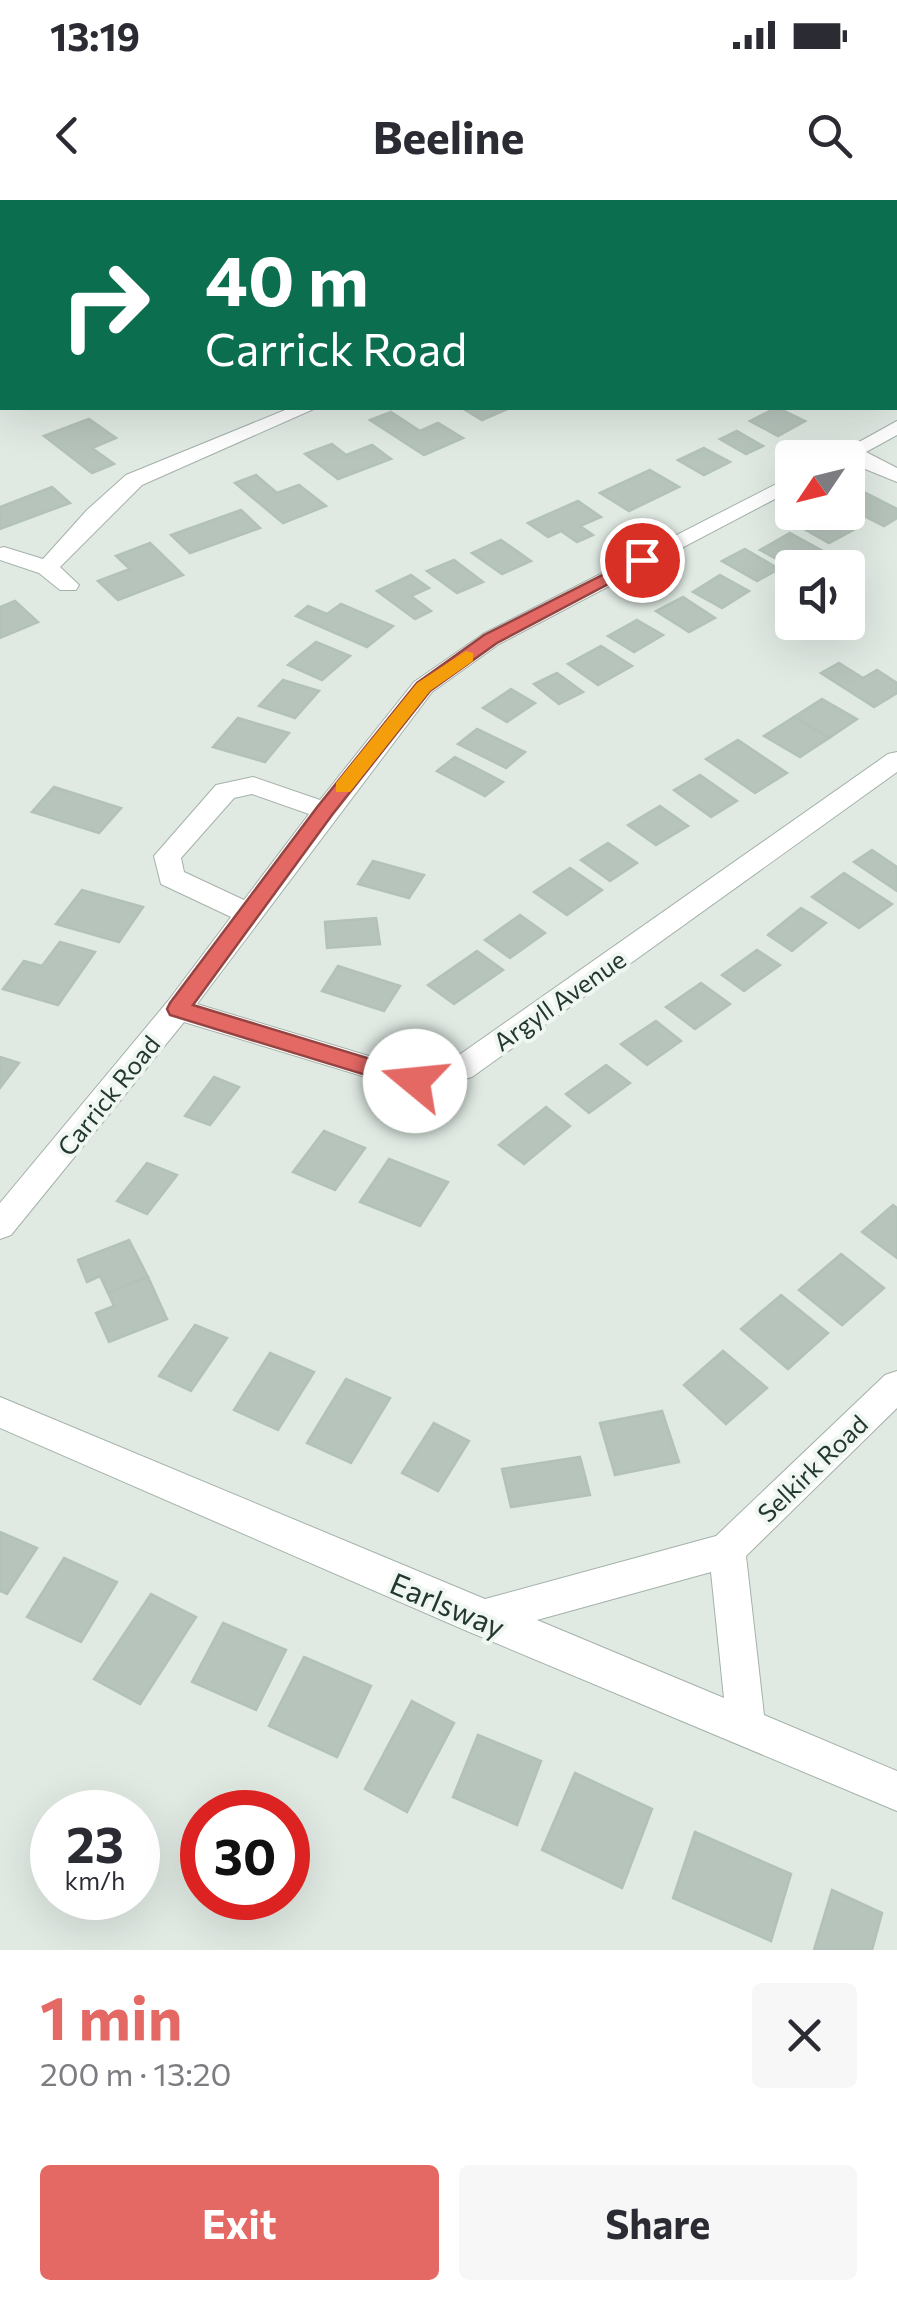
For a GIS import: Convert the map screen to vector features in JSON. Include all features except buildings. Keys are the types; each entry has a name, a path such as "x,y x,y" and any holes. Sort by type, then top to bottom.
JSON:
{"street":[{"path":"47,568 95,515 134,480 301,410"},
{"path":"865,444 897,427"},
{"path":"865,463 897,476"},
{"name":"Carrick Road","path":"0,1226 178,1009 325,811 424,687 491,639 775,491"},
{"path":"4,554 47,568 68,585"},
{"name":"Argyll Avenue","path":"178,1009 415,1081 461,1070 897,760"},
{"path":"248,914 171,877 167,856 225,791 253,785 325,811"},
{"name":"Selkirk Road","path":"480,1618 727,1550 897,1386"},
{"name":"Earlsway","path":"0,1412 897,1791"},
{"path":"727,1550 746,1726"}],"slow traffic":[{"path":"343,788 424,687 466,657"}],"route":[{"path":"415,1081 178,1009 325,811 424,687 491,639 642,560"}]}
